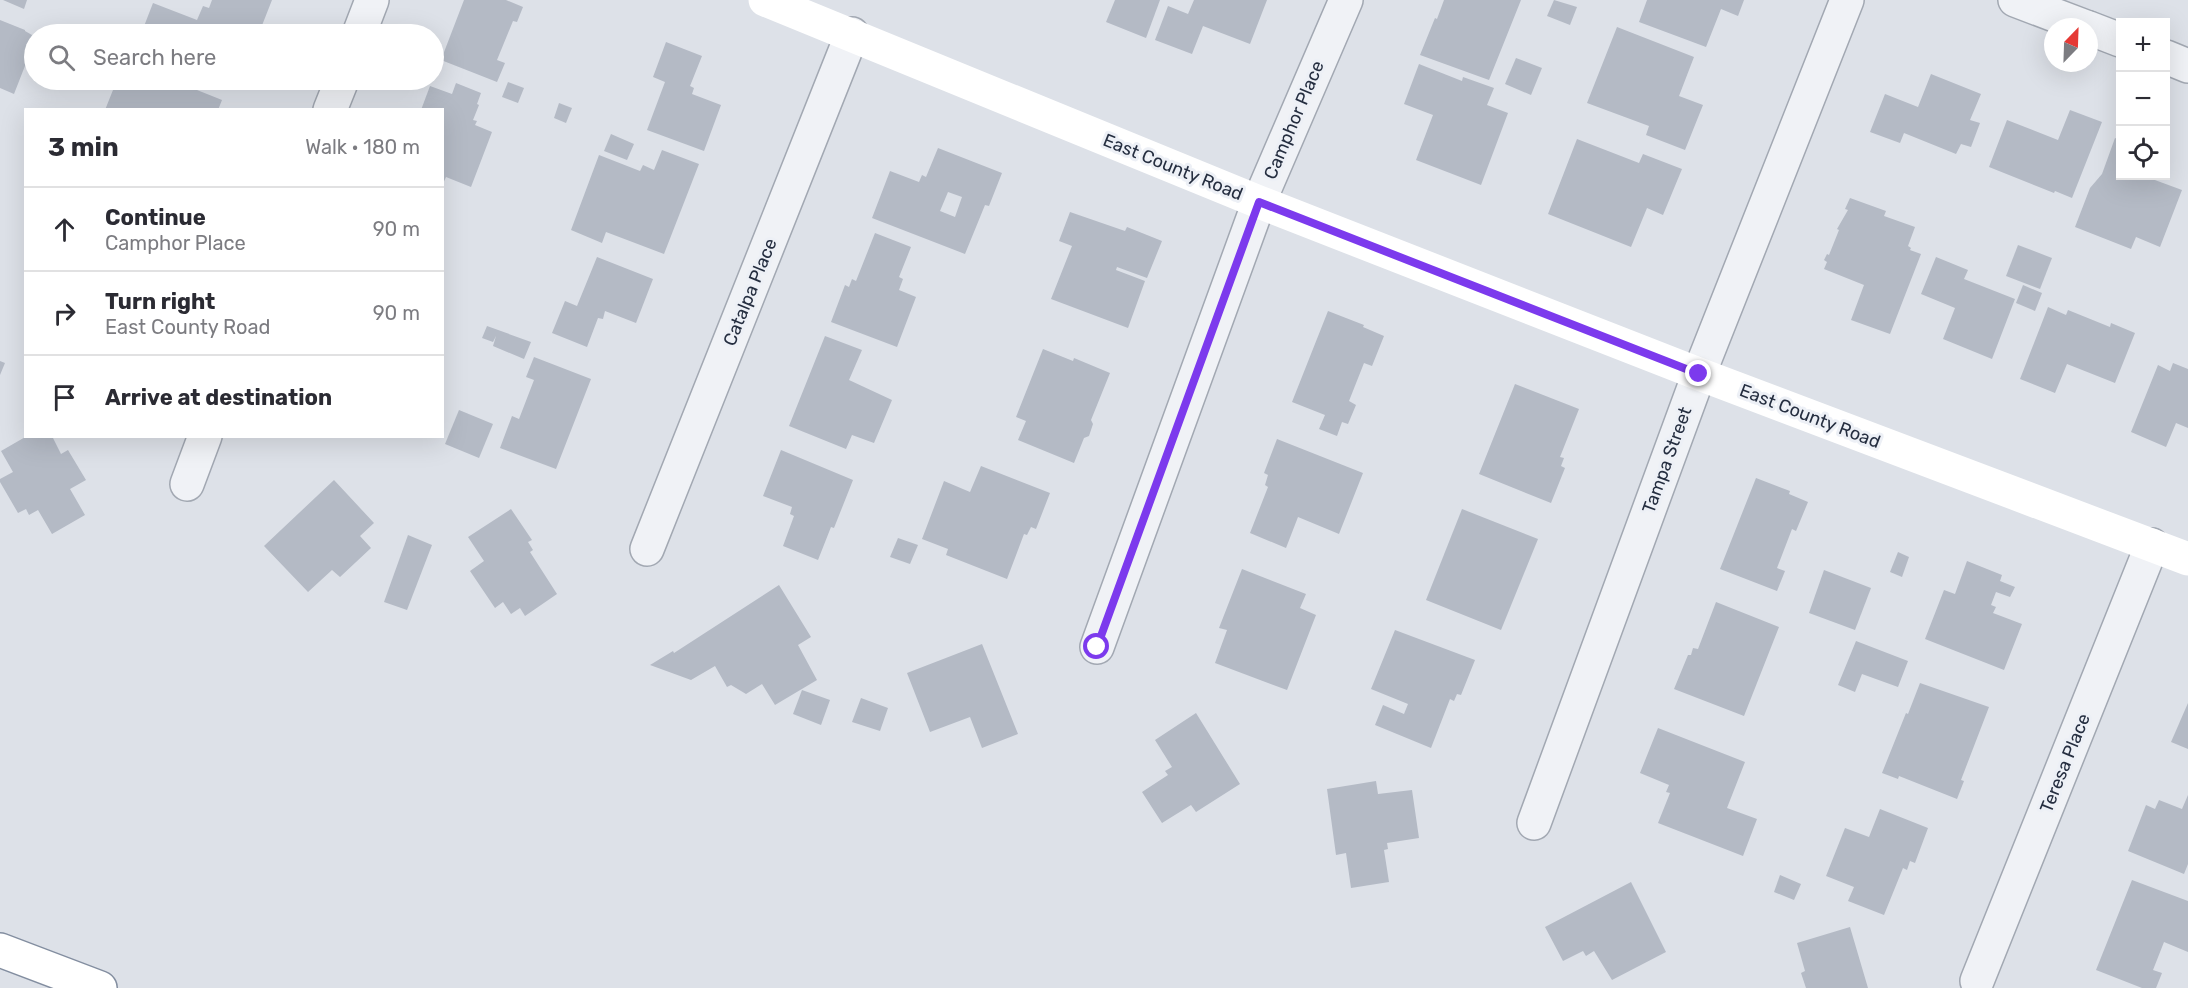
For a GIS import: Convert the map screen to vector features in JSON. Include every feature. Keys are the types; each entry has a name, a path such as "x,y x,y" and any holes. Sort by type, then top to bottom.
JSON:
{"main road":[{"name":"East County Road","path":"765,0 1259,202 1699,374 2188,559"},
{"path":"0,948 40,966 100,988"}],"street":[{"path":"363,24 372,0"},
{"name":"Camphor Place","path":"1097,647 1259,202 1346,0"},
{"name":"Tampa Street","path":"1534,823 1699,374 1847,0"},
{"path":"2015,0 2061,18"},
{"path":"2098,32 2116,38"},
{"name":"Catalpa Place","path":"647,549 852,34"},
{"path":"2170,59 2188,66"},
{"path":"331,108 338,90"},
{"path":"187,484 204,438"},
{"name":"Teresa Place","path":"1977,981 2152,545"}],"building":[{"path":"3,0 27,0 24,9"},
{"path":"212,0 272,0 263,24 145,24 153,3 197,20 203,6 209,8"},
{"path":"464,0 506,0 523,7 517,22 513,21 497,60 505,63 497,82 444,61 444,52"},
{"path":"1115,0 1160,0 1146,38 1106,22"},
{"path":"1194,0 1267,0 1250,44 1203,26 1192,54 1155,40 1168,6 1188,14"},
{"path":"1444,0 1521,0 1489,80 1420,55"},
{"path":"1554,0 1577,7 1570,25 1547,16"},
{"path":"1647,0 1744,0 1738,16 1721,9 1706,47 1639,22"},
{"path":"0,20 24,30 24,68 14,94 0,88"},
{"path":"1617,27 1694,57 1679,96 1703,105 1685,150 1646,135 1649,126 1587,103"},
{"path":"666,42 702,56 690,86 694,88 692,94 721,105 704,151 647,130 665,82 653,77"},
{"path":"1516,58 1542,68 1531,95 1505,84"},
{"path":"1419,64 1462,81 1463,77 1494,88 1487,105 1508,113 1481,185 1416,160 1433,115 1404,104"},
{"path":"1931,74 1981,94 1970,120 1980,123 1971,147 1961,144 1956,154 1904,133 1900,143 1870,132 1885,94 1918,107"},
{"path":"508,82 524,88 518,103 502,97"},
{"path":"456,83 481,93 473,120 477,121 475,125 492,132 471,187 446,177 444,182 444,108 422,108 428,90 441,90 452,94"},
{"path":"113,90 197,90 222,100 219,108 106,108"},
{"path":"559,103 572,108 566,123 554,118"},
{"path":"2070,110 2102,122 2072,198 1989,167 2007,120 2058,140"},
{"path":"611,134 634,144 627,160 604,151"},
{"path":"2115,138 2116,180 2155,180 2182,190 2160,247 2136,237 2131,249 2075,227 2090,188 2102,174"},
{"path":"1577,139 1639,163 1643,154 1682,169 1663,215 1647,208 1631,247 1548,214"},
{"path":"938,148 1002,173 989,206 985,205 965,254 872,218 890,171 919,182 922,175 926,177","holes":["948,192 962,197 955,217 940,211"]},
{"path":"662,150 699,164 664,254 606,232 602,243 571,230 599,155 640,171 643,165 654,170"},
{"path":"1850,198 1886,211 1884,216 1915,227 1908,246 1910,250 1921,254 1890,334 1851,320 1864,285 1824,269 1827,262 1824,260 1827,254 1829,255 1839,230 1837,229 1848,210 1845,209"},
{"path":"1070,212 1125,231 1127,227 1162,241 1147,278 1117,267 1116,270 1145,281 1128,328 1051,299 1072,246 1059,241"},
{"path":"875,233 911,247 899,277 903,279 899,290 916,297 897,347 831,322 845,285 849,287 852,279 856,281"},
{"path":"2018,245 2052,258 2040,289 2006,276"},
{"path":"597,257 653,279 636,323 605,311 603,319 598,318 587,347 552,333 565,301 577,306"},
{"path":"1936,257 1968,270 1964,279 2015,299 1992,359 1943,339 1955,308 1921,294"},
{"path":"2023,285 2042,293 2035,311 2016,303"},
{"path":"2048,307 2066,315 2068,310 2110,327 2111,323 2135,333 2115,383 2067,364 2055,393 2020,379"},
{"path":"1328,311 1364,325 1363,327 1384,336 1372,366 1364,363 1349,401 1356,405 1348,424 1342,422 1337,436 1319,429 1325,415 1292,402"},
{"path":"487,326 531,342 524,359 493,346 496,336 493,342 482,338"},
{"path":"825,336 862,350 849,380 892,400 874,443 852,435 846,449 789,426"},
{"path":"1043,349 1073,361 1074,358 1110,373 1091,420 1093,424 1089,436 1084,438 1074,463 1018,440 1026,421 1016,417"},
{"path":"534,357 591,379 556,469 500,448 512,416 519,419 534,380 526,377"},
{"path":"0,361 5,363 0,375"},
{"path":"2173,363 2188,369 2188,428 2176,423 2166,447 2131,432 2158,365 2170,371"},
{"path":"1515,384 1579,409 1560,457 1564,458 1561,466 1565,468 1551,503 1479,474"},
{"path":"459,410 493,424 479,458 445,444"},
{"path":"24,438 53,438 61,454 68,450 86,480 70,489 85,515 52,534 38,510 29,515 26,509 18,513 0,482 0,479 13,472 1,451"},
{"path":"1277,439 1363,473 1339,534 1298,517 1286,548 1250,533 1268,487 1265,485 1268,475 1264,473"},
{"path":"781,450 853,480 834,528 831,527 818,560 783,546 794,516 790,514 792,507 763,496"},
{"path":"981,466 1050,493 1036,529 1031,527 1027,535 1024,534 1007,579 946,555 948,549 922,539 944,481 970,492"},
{"path":"1756,478 1790,491 1789,494 1808,502 1796,531 1792,529 1777,568 1785,571 1777,591 1720,569"},
{"path":"334,480 374,523 360,536 371,548 340,577 332,570 308,592 264,546"},
{"path":"511,509 532,540 528,542 533,550 530,552 557,594 525,616 520,608 511,614 503,602 495,608 470,571 484,561 468,537"},
{"path":"1462,509 1538,539 1501,630 1426,600"},
{"path":"408,535 432,545 407,610 384,602"},
{"path":"898,538 918,545 910,564 890,557"},
{"path":"1898,552 1909,557 1902,577 1890,572"},
{"path":"1967,561 2002,575 2000,581 2015,587 2010,597 1996,592 1991,605 1996,607 1993,613 2022,624 2004,670 1925,639 1944,590 1955,594"},
{"path":"1242,569 1306,594 1300,608 1316,615 1287,690 1215,663 1227,630 1219,628"},
{"path":"1824,570 1871,588 1855,630 1809,613"},
{"path":"779,585 811,637 798,645 817,680 775,705 762,684 746,694 731,685 727,687 715,666 691,680 650,665 673,651 674,653"},
{"path":"1716,602 1779,627 1744,716 1674,689 1688,655 1691,655 1693,648 1698,649"},
{"path":"1395,630 1475,660 1461,695 1457,694 1454,701 1450,699 1431,748 1375,725 1383,705 1404,714 1408,704 1371,689"},
{"path":"1856,641 1908,661 1898,687 1862,674 1855,692 1838,685"},
{"path":"982,644 1018,734 982,748 970,717 930,732 907,673"},
{"path":"1920,683 1989,707 1961,780 1964,781 1957,799 1899,776 1898,779 1882,773"},
{"path":"802,690 830,700 821,725 793,714"},
{"path":"861,698 888,708 880,731 852,722"},
{"path":"2188,703 2188,749 2171,742"},
{"path":"1196,713 1240,784 1196,812 1191,805 1162,823 1142,792 1168,775 1165,771 1172,767 1155,740"},
{"path":"1658,728 1745,762 1727,808 1757,819 1743,856 1658,823 1670,793 1666,792 1669,785 1640,773"},
{"path":"1376,781 1378,794 1412,790 1419,838 1387,843 1388,849 1384,850 1389,882 1351,888 1346,853 1336,855 1327,789"},
{"path":"2188,795 2188,864 2184,874 2128,851 2146,805 2155,809 2159,800 2182,809"},
{"path":"1880,809 1928,828 1915,863 1910,861 1907,870 1903,868 1884,915 1848,901 1854,887 1826,876 1845,828 1869,837"},
{"path":"1780,875 1801,884 1794,900 1774,892"},
{"path":"2132,880 2188,901 2188,952 2164,942 2153,970 2162,973 2156,988 2142,988 2096,970"},
{"path":"1631,882 1666,952 1612,980 1594,951 1586,956 1583,951 1563,961 1545,927"},
{"path":"1850,927 1868,988 1806,988 1801,973 1805,971 1797,943"}],"route":[{"path":"1097,647 1259,202 1699,374"}]}
